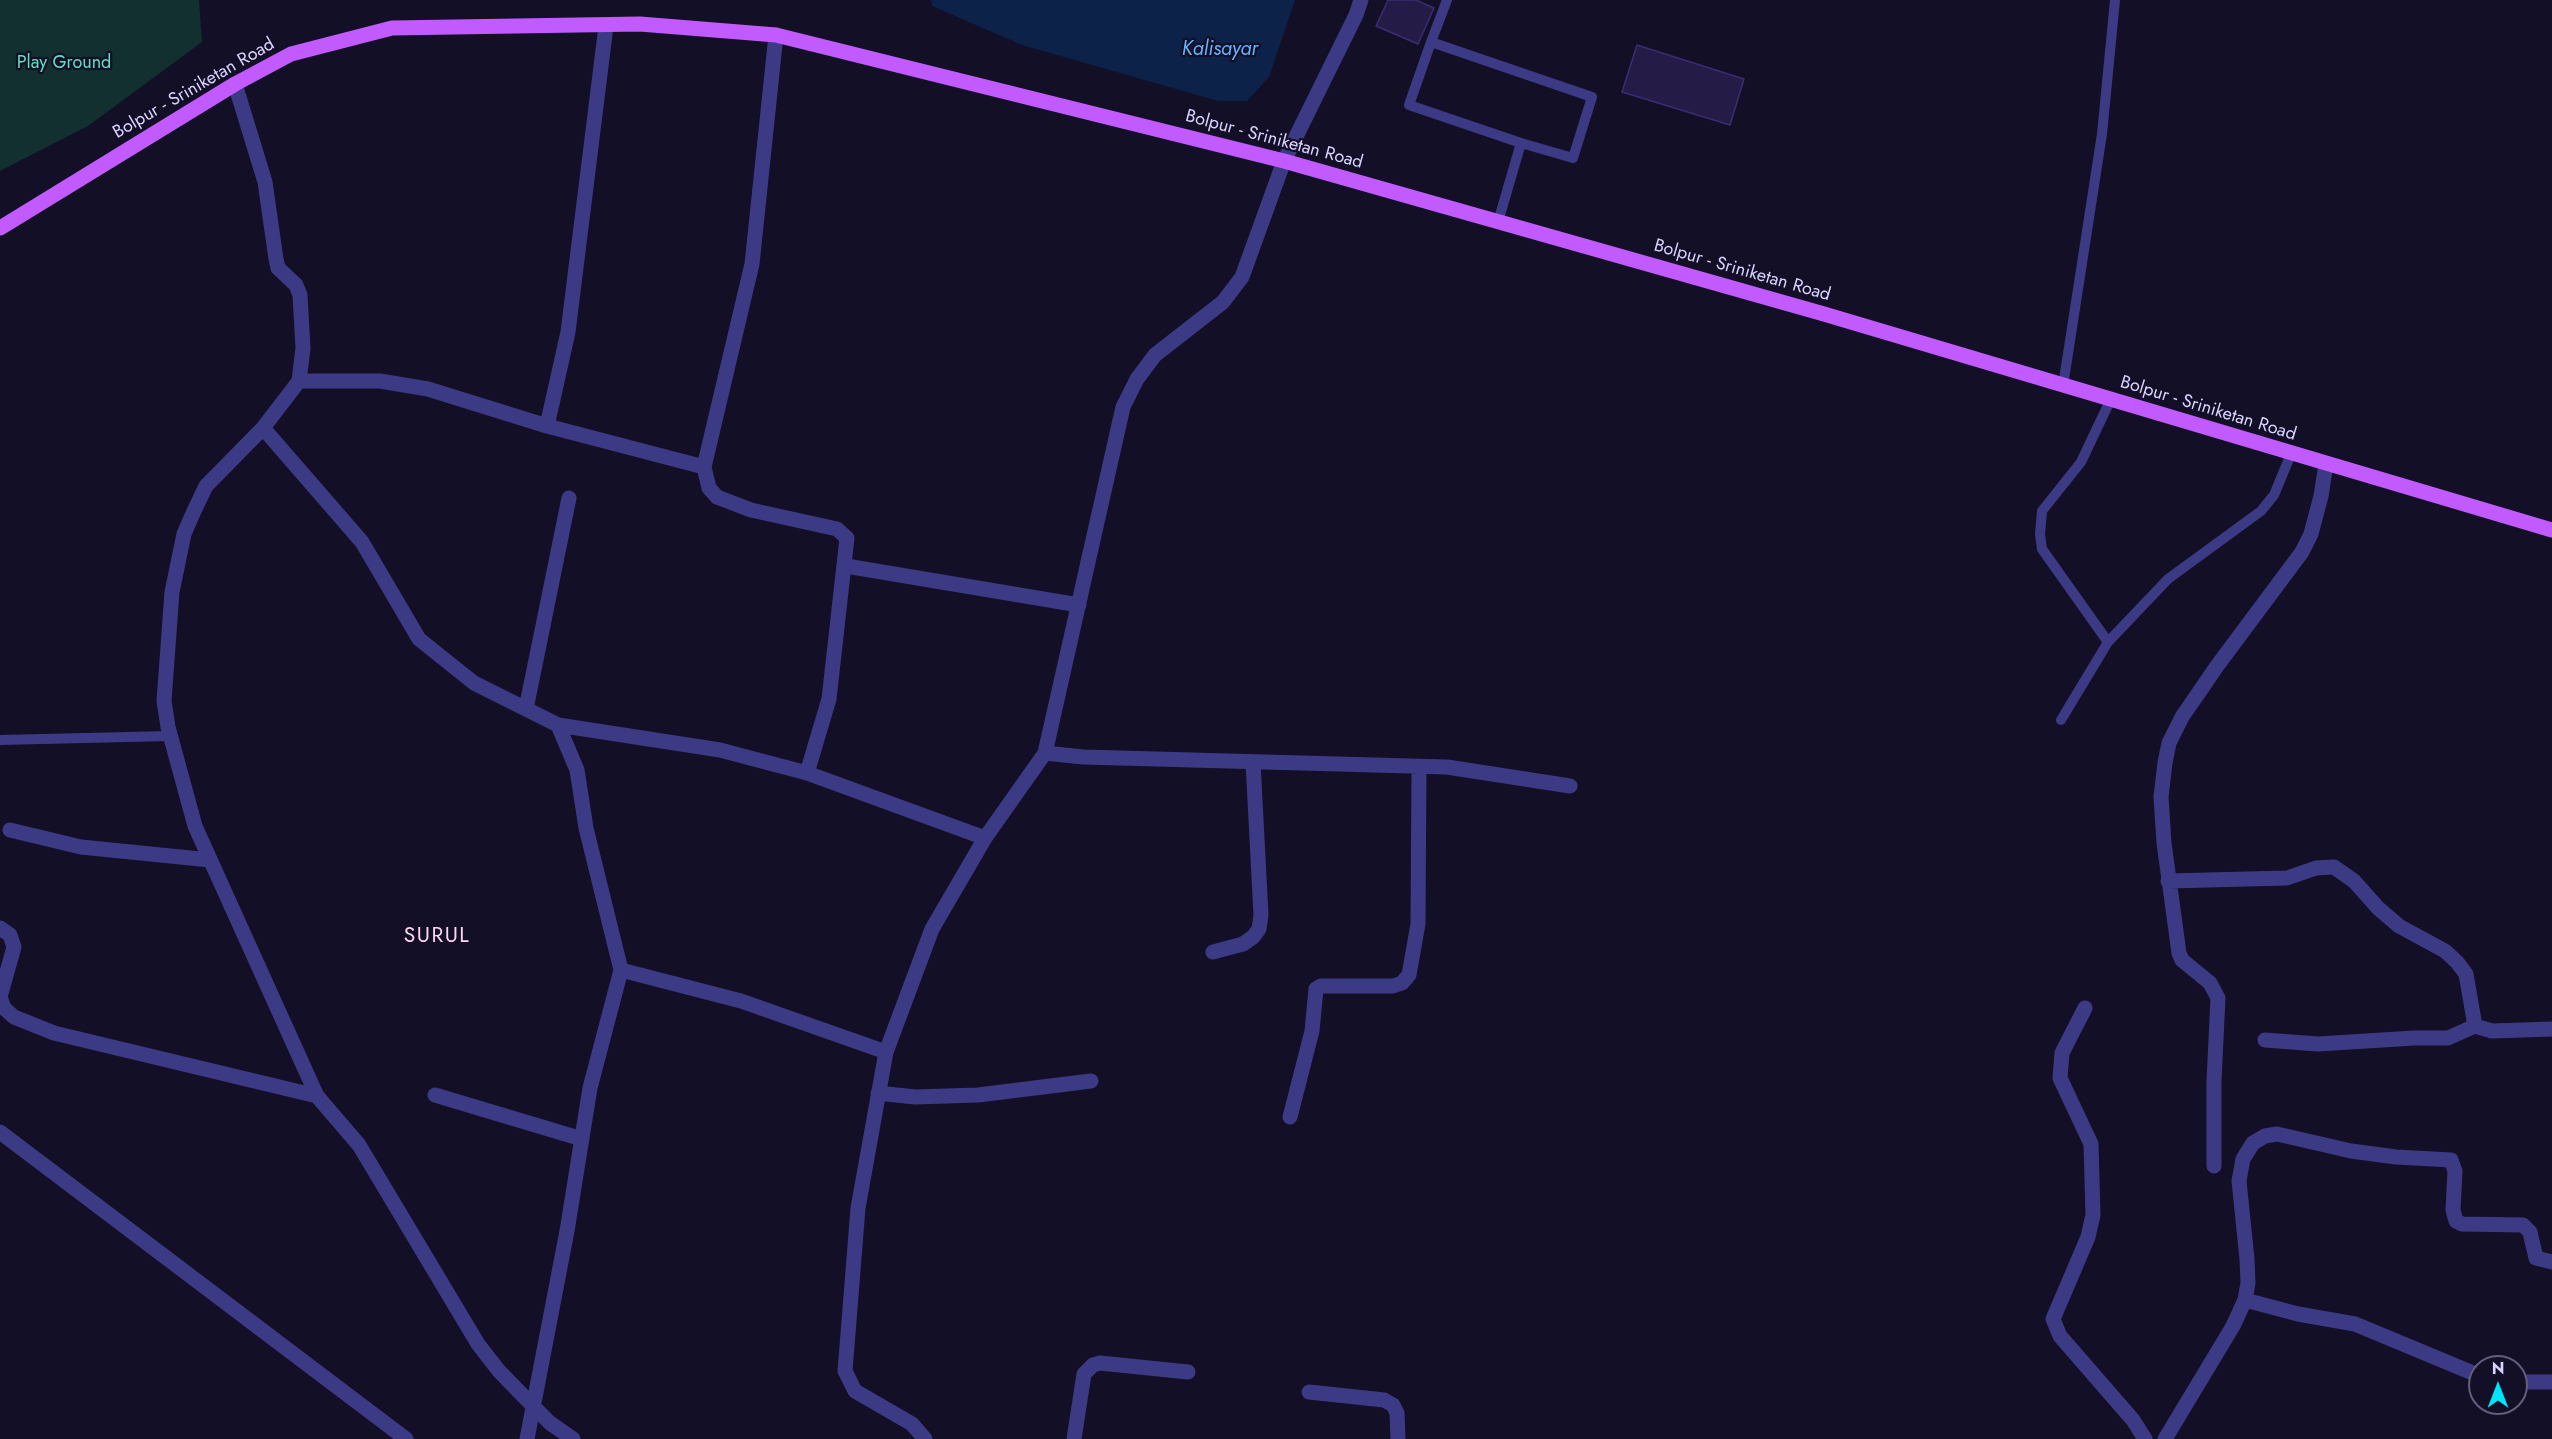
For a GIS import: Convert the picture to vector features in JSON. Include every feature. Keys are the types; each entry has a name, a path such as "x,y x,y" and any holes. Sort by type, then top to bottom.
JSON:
{"main road":[{"name":"Bolpur - Sriniketan Road","path":"0,228 235,84 291,54 392,28 640,24 776,35 1284,161 1824,314 2552,530"}],"street":[{"path":"925,1439 912,1424 855,1391 845,1371 852,1256 886,1052 932,929 985,838 1045,753 1124,407 1137,379 1155,356 1223,302 1242,277 1284,161 1356,15 1360,0"},
{"path":"548,426 568,332 606,26"},
{"path":"776,35 752,264 704,467 709,488 717,497 751,510 841,531 848,543 829,699 807,772"},
{"path":"235,84 265,182 278,267 296,285 300,296 303,348 299,381 263,428 206,486 184,534 167,629 164,700 170,736 195,826 317,1096 359,1145 478,1344 499,1371 534,1407 550,1423 573,1439"},
{"path":"299,381 380,381 428,389 548,426 704,467"},
{"path":"263,428 362,542 419,639 474,683 558,725 720,750 807,772 985,838"},
{"path":"2214,1166 2214,1081 2218,998 2210,983 2182,960 2179,953 2168,881 2162,797 2169,743 2182,717 2217,666 2302,552 2316,515 2326,464"},
{"path":"526,709 568,498"},
{"path":"846,566 1078,605"},
{"path":"527,1439 590,1088 621,970 586,828 577,770 558,725"},
{"path":"1045,753 1447,767 1570,786"},
{"path":"1213,952 1243,944 1259,929 1261,915 1252,762"},
{"path":"1290,1117 1312,1031 1316,989 1321,986 1393,986 1402,983 1409,975 1418,924 1419,767"},
{"path":"10,830 81,847 210,860"},
{"path":"2168,881 2287,878 2316,868 2334,867 2354,881 2398,926 2445,951 2457,962 2466,974 2475,1026"},
{"path":"0,928 10,935 14,947 0,996 3,1008 14,1017 54,1033 317,1096"},
{"path":"621,970 741,1001 886,1052"},
{"path":"2085,1008 2062,1053 2060,1078 2091,1144 2093,1215 2088,1237 2053,1319 2060,1336 2124,1410 2145,1439"},
{"path":"2265,1040 2318,1044 2448,1038 2475,1026 2492,1031 2552,1029"},
{"path":"879,1093 915,1097 978,1095 1091,1081"},
{"path":"435,1095 582,1139"},
{"path":"0,1132 406,1439"},
{"path":"2165,1439 2233,1326 2245,1300 2247,1259 2239,1181 2243,1159 2253,1143 2271,1135 2371,1154 2451,1160 2455,1171 2453,1210 2456,1221 2462,1224 2523,1225 2530,1232 2536,1258 2552,1262"},
{"path":"2245,1300 2298,1314 2355,1323 2468,1371"},
{"path":"1074,1439 1084,1374 1093,1365 1100,1363 1188,1372"},
{"path":"2528,1382 2552,1382"},
{"path":"1309,1392 1384,1400 1393,1405 1397,1413 1398,1439"}],"lane":[{"path":"1431,42 1592,97 1573,158 1409,105 1431,42 1447,0"},
{"path":"2063,386 2102,134 2115,0"},
{"path":"1498,222 1521,143"},
{"path":"2108,642 2042,549 2040,534 2042,511 2081,462 2110,400"},
{"path":"2061,720 2108,642 2168,579 2261,511 2274,495 2291,454"},
{"path":"0,740 170,736"}],"green space":[{"name":"Play Ground","path":"0,0 199,0 202,42 88,126 0,171"}],"water":[{"name":"Kalisayar","path":"931,0 1295,0 1269,77 1247,101 1218,101 1022,45 932,6"}],"building":[{"path":"1388,0 1416,0 1434,8 1418,44 1376,26"},
{"path":"1637,45 1744,79 1730,125 1622,92"}],"district":[{"name":"SURUL","path":"437,937"}]}
